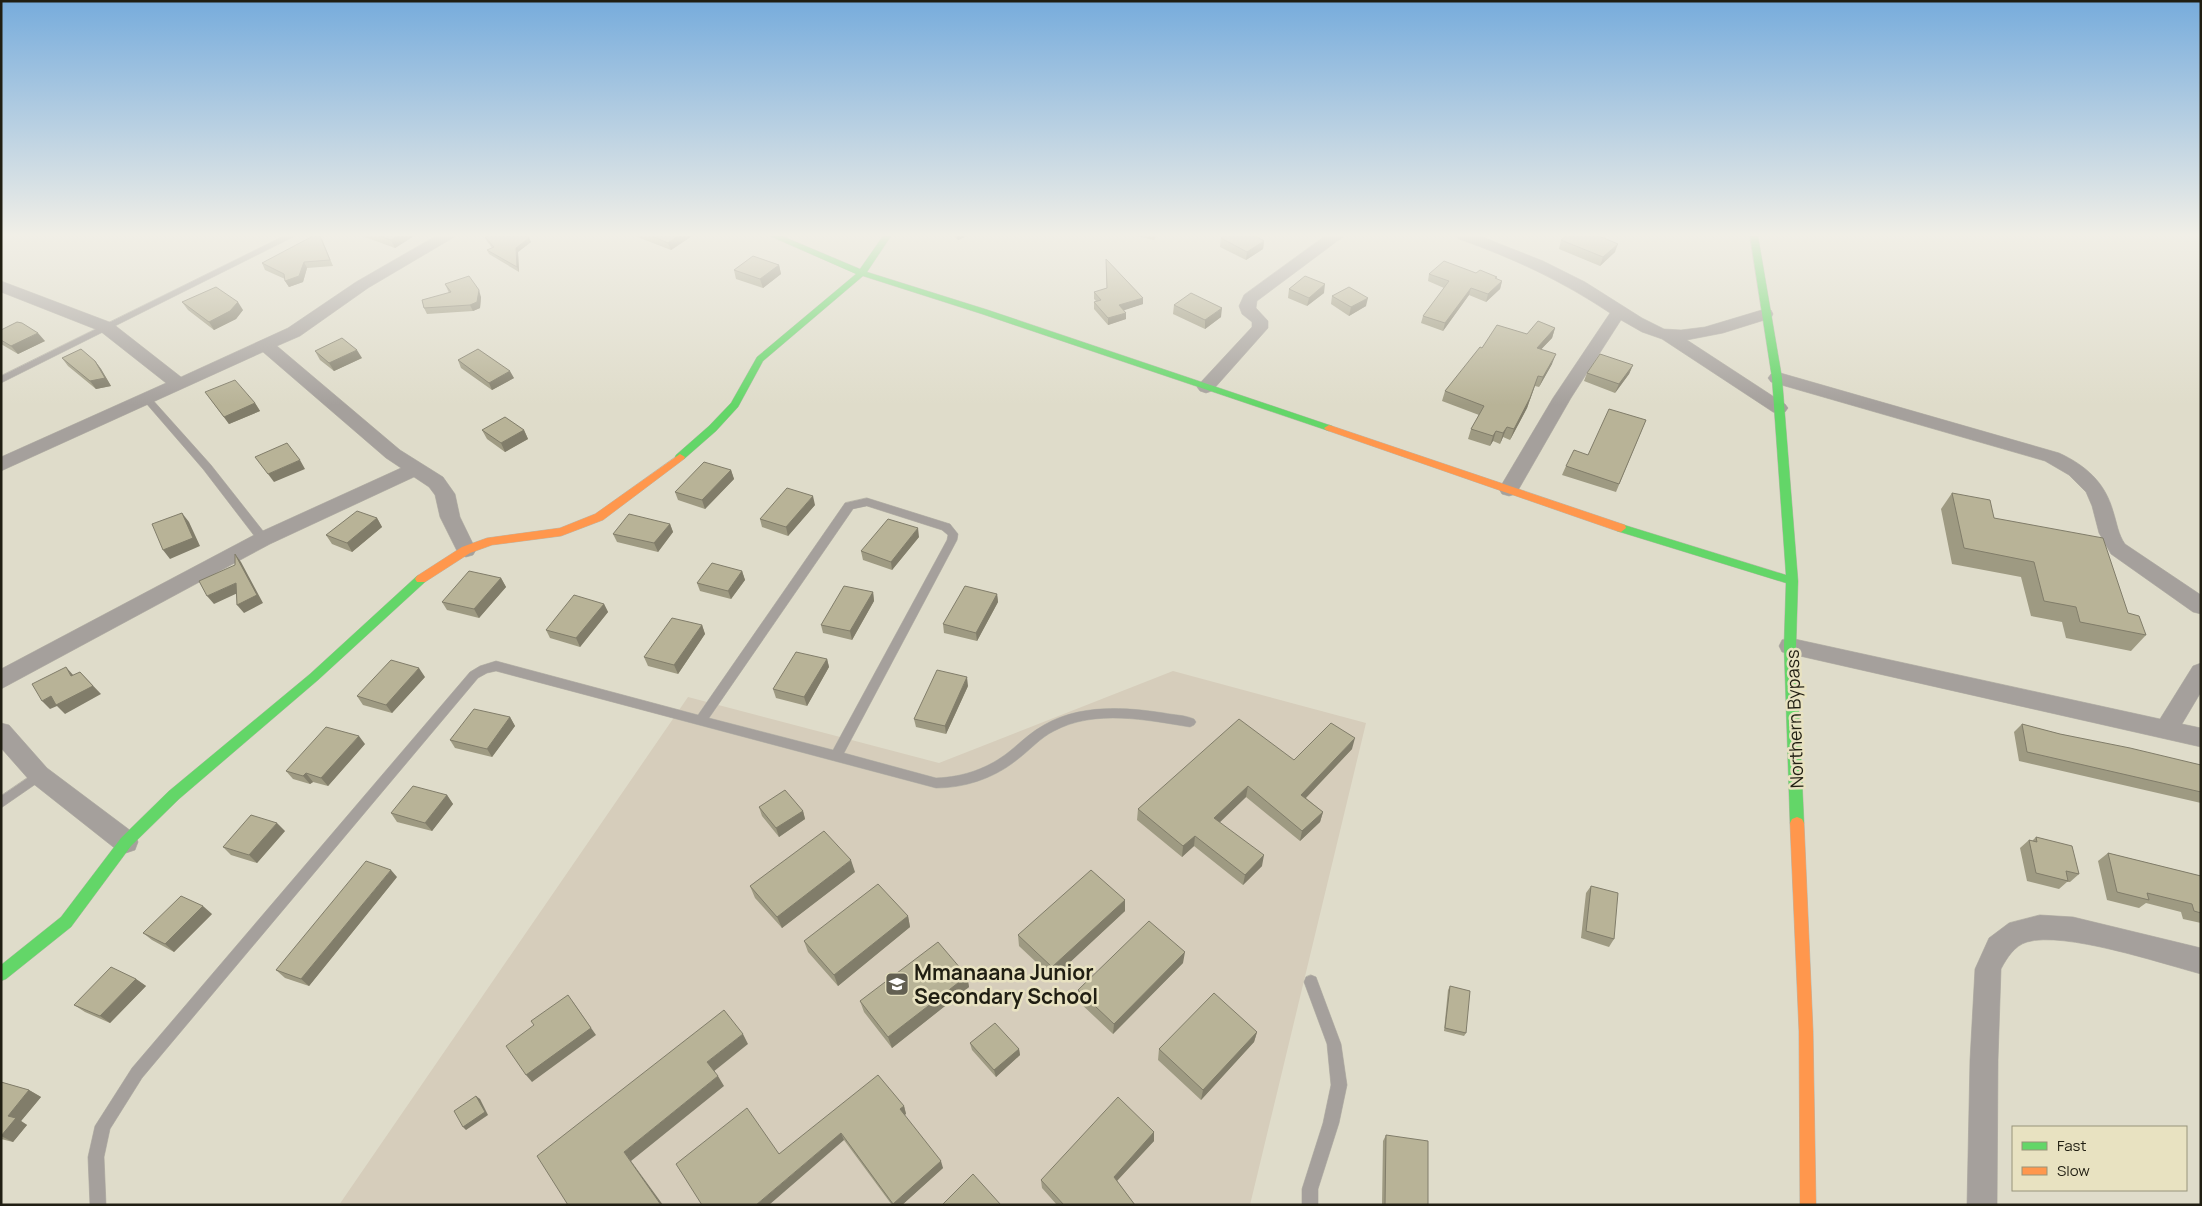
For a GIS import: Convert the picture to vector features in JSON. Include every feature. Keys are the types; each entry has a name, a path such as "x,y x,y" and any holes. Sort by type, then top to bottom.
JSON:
{"street":[{"path":"17,292 106,327 180,385"},
{"path":"1,465 266,346 294,332 351,292"},
{"path":"1,974 66,922 126,842 174,794 314,677 414,583 466,550 491,541 561,532 599,517 710,432 740,397 750,371 760,359 839,292"},
{"path":"920,292 1573,512 1792,582"},
{"path":"1206,387 1260,328 1260,322 1248,310 1247,306 1250,299 1259,292"},
{"path":"1592,292 1646,327 1668,335 1779,408"},
{"name":"Northern Bypass","path":"1762,292 1777,378 1792,582 1790,646 1806,1031 1808,1205"},
{"path":"1509,489 1540,433 1590,353 1620,310"},
{"path":"1668,335 1715,329 1765,314"},
{"path":"266,346 392,454 436,482 445,494 450,517 466,550"},
{"path":"1777,378 2052,457 2074,467 2089,481 2102,505 2109,537 2118,549 2201,606"},
{"path":"1,680 263,539 415,469"},
{"path":"1790,646 2201,738"},
{"path":"2166,730 2201,672"},
{"path":"1,732 39,775 126,842"},
{"path":"1982,1205 1984,1060 1988,969 1998,947 2018,932 2040,927 2073,929 2201,961"}],"lane":[{"path":"1,380 177,292"},
{"path":"148,400 206,467 263,539"},
{"path":"701,720 849,506 866,502 946,527 953,534 952,540 836,756"},
{"path":"98,1205 96,1157 103,1126 137,1073 474,675 484,668 496,666 936,783 953,783 976,776 1012,757 1034,737 1052,727 1074,720 1106,713 1136,714 1190,722"},
{"path":"1,802 39,775"},
{"path":"1310,1205 1310,1189 1331,1123 1339,1085 1334,1044 1311,982"}],"shaded area":[{"name":"Mmanaana Junior Secondary School","path":"1173,671 1366,723 1250,1205 339,1205 688,697 939,763"}],"building":[{"path":"204,292 224,292 238,302 230,311 209,322 182,302"},
{"path":"450,292 479,292 477,302 470,305 424,308 422,300"},
{"path":"1094,292 1138,292 1143,298 1119,305 1126,313 1108,318 1094,302 1101,300"},
{"path":"1296,292 1316,292 1309,298"},
{"path":"1339,292 1358,292 1368,298 1351,307 1332,296"},
{"path":"1441,292 1468,292 1445,323 1423,316"},
{"path":"1191,293 1222,308 1205,320 1174,305"},
{"path":"1538,321 1555,328 1537,348 1556,354 1543,377 1538,376 1530,398 1514,429 1507,427 1503,433 1496,431 1493,436 1471,429 1484,406 1445,391 1480,347 1482,348 1497,325 1527,334"},
{"path":"17,322 38,333 11,346 1,340 1,330"},
{"path":"342,338 357,350 329,363 315,351"},
{"path":"81,349 95,361 105,378 90,381 62,358"},
{"path":"478,349 510,371 489,383 458,360"},
{"path":"1600,354 1633,365 1619,384 1587,373"},
{"path":"235,380 255,403 224,417 205,392"},
{"path":"1609,409 1646,420 1619,484 1566,466 1574,450 1588,455"},
{"path":"505,417 524,430 501,443 482,430"},
{"path":"287,443 300,460 268,474 255,457"},
{"path":"704,462 731,470 702,500 675,492"},
{"path":"787,488 813,496 786,527 760,519"},
{"path":"1952,493 1990,500 1994,518 2103,538 2128,613 2139,616 2146,635 2080,622 2076,607 2044,601 2034,562 1964,548"},
{"path":"357,511 377,518 347,543 326,535"},
{"path":"182,513 193,538 163,550 152,524"},
{"path":"629,514 670,524 654,543 613,534"},
{"path":"888,519 918,528 891,562 861,551"},
{"path":"235,554 257,595 237,605 236,583 207,596 199,581 235,565"},
{"path":"712,563 742,571 728,591 697,583"},
{"path":"469,571 501,578 474,609 442,602"},
{"path":"844,586 873,592 850,631 821,625"},
{"path":"965,586 997,594 976,633 943,624"},
{"path":"574,595 604,604 576,638 546,630"},
{"path":"672,618 702,625 674,665 644,657"},
{"path":"796,652 827,659 804,697 773,689"},
{"path":"391,660 419,668 386,705 357,696"},
{"path":"66,667 71,676 80,672 93,686 56,705 51,696 42,701 32,684"},
{"path":"937,670 967,677 945,726 914,719"},
{"path":"474,709 510,717 487,749 450,740"},
{"path":"1239,719 1294,760 1331,723 1355,738 1301,795 1323,812 1302,831 1248,786 1214,818 1264,855 1245,875 1195,836 1183,846 1138,809"},
{"path":"2022,724 2201,765 2201,792 2027,752"},
{"path":"326,727 359,736 321,778 306,773 303,776 286,771"},
{"path":"413,786 447,795 425,823 391,813"},
{"path":"785,790 803,811 776,828 759,807"},
{"path":"251,815 277,823 249,855 223,847"},
{"path":"824,831 851,860 777,917 750,886"},
{"path":"2036,837 2072,846 2079,874 2066,871 2068,881 2036,873 2029,840 2037,842"},
{"path":"2108,853 2201,876 2201,913 2194,911 2192,904 2147,893 2149,900 2117,892"},
{"path":"366,861 391,870 301,979 276,970"},
{"path":"1091,870 1125,900 1052,967 1018,935"},
{"path":"878,884 908,916 834,975 804,941"},
{"path":"1591,886 1618,893 1614,939 1586,931"},
{"path":"181,896 203,906 165,944 143,933"},
{"path":"1149,921 1185,952 1114,1024 1078,990"},
{"path":"938,942 967,976 888,1037 860,1001"},
{"path":"111,967 136,979 100,1016 74,1005"},
{"path":"1450,986 1470,991 1466,1033 1445,1028"},
{"path":"1214,993 1257,1032 1203,1090 1159,1049"},
{"path":"568,995 591,1028 526,1075 506,1046 534,1025 531,1021"},
{"path":"724,1010 743,1034 707,1062 718,1076 624,1152 661,1205 568,1205 537,1156"},
{"path":"995,1023 1019,1049 994,1070 970,1043"},
{"path":"878,1075 904,1106 900,1109 941,1161 893,1204 841,1133 756,1205 702,1205 676,1164 747,1108 779,1154"},
{"path":"1,1082 29,1090 8,1116 16,1118 1,1136"},
{"path":"476,1096 485,1112 463,1127 454,1111"},
{"path":"1118,1097 1154,1132 1114,1177 1135,1205 1064,1205 1041,1180"},
{"path":"1386,1135 1428,1141 1428,1205 1385,1205"},
{"path":"973,1174 1001,1205 942,1205"}],"traffic: fast":[{"path":"680,457 728,413 743,392 760,359 839,292"},
{"path":"923,292 1329,428"},
{"path":"1763,292 1777,378 1792,581 1790,646 1797,823"},
{"path":"1621,528 1792,581"},
{"path":"1,974 66,922 126,842 174,795 314,677 421,579"}],"traffic: slow":[{"path":"1329,428 1621,528"},
{"path":"421,579 466,550 491,541 561,532 599,517 680,457"},
{"path":"1797,823 1806,1031 1808,1205"}],"place":[{"name":"Mmanaana Junior Secondary School","path":"897,984"}]}
